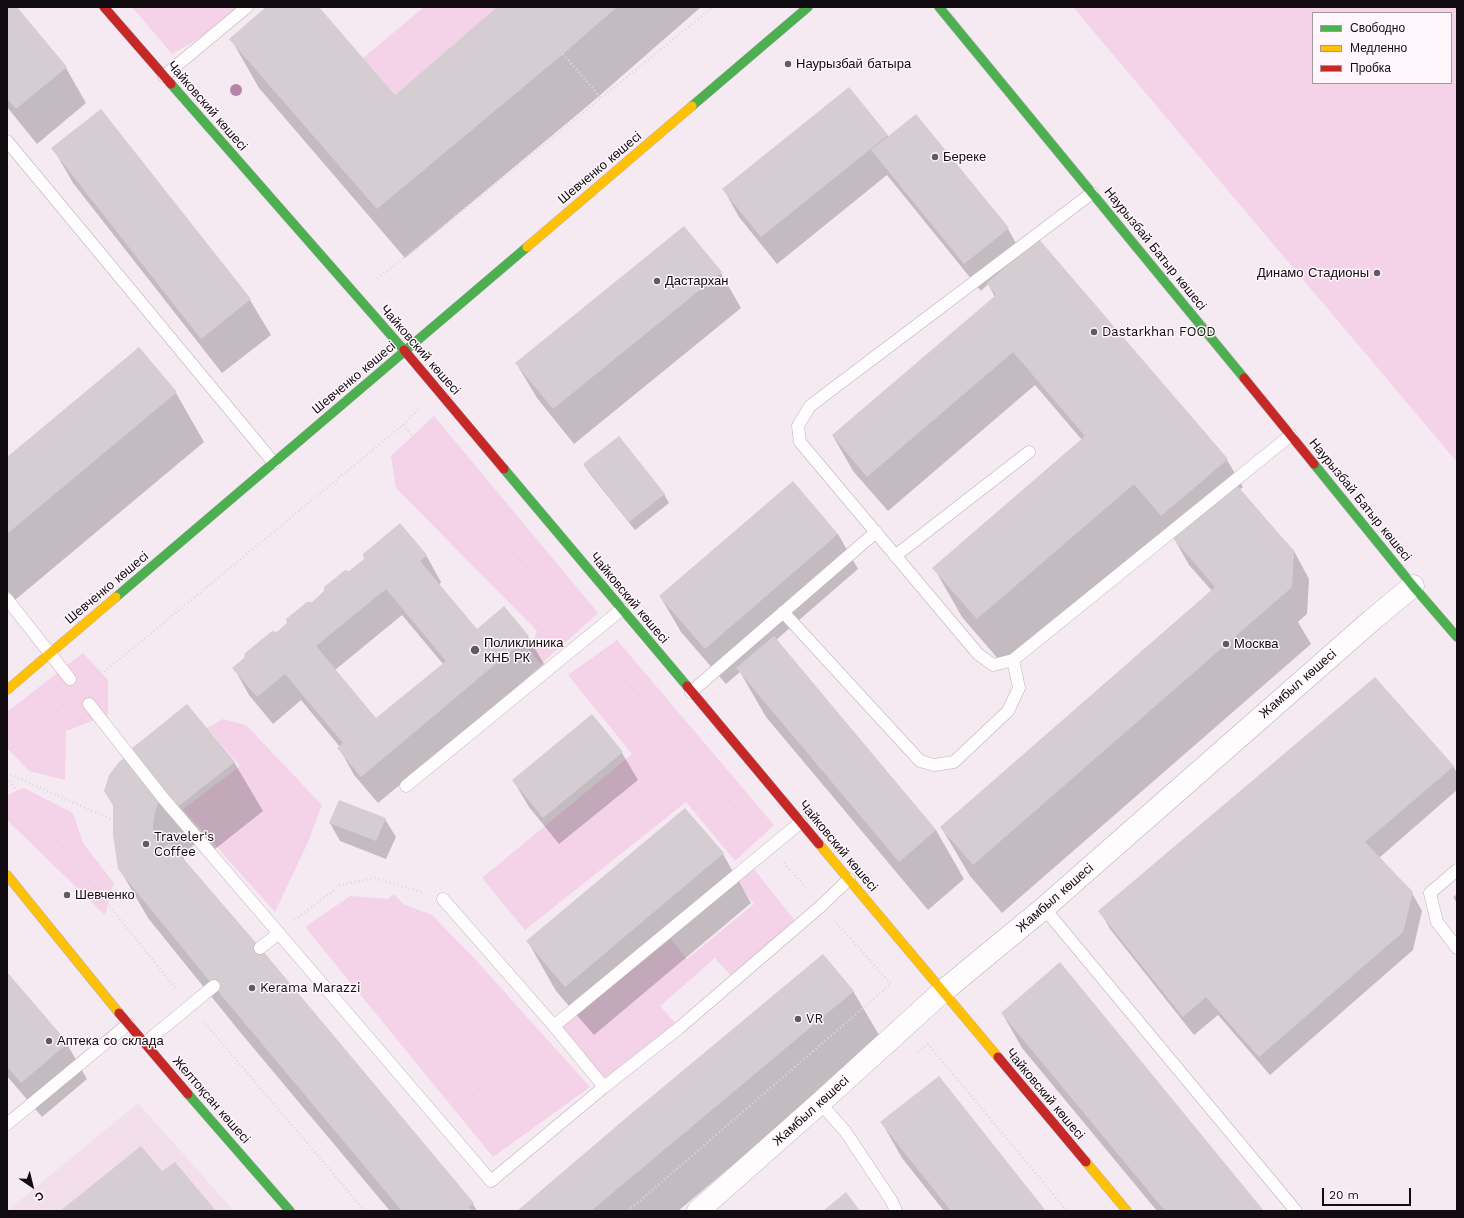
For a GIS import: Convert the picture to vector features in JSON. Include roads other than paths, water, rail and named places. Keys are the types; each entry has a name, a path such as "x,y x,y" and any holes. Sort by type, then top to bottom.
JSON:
{"street":[{"name":"Чайковский көшесі","path":"104,7 405,351 1127,1211"},
{"name":"Шевченко көшесі","path":"7,690 808,7"},
{"name":"Наурызбай Батыр көшесі","path":"939,7 1291,435 1413,586 1457,637"},
{"name":"Жамбыл көшесі","path":"698,1211 942,992 1044,908 1372,620 1413,586"},
{"name":"Желтоқсан көшесі","path":"7,875 128,1024 290,1211"}],"lane":[{"path":"164,76 247,7"},
{"path":"7,141 274,463"},
{"path":"1092,193 810,406 798,426 800,442 978,654 993,665 1014,660 1291,435"},
{"path":"895,556 1029,452"},
{"path":"691,692 876,532"},
{"path":"7,599 70,679"},
{"path":"406,786 622,609"},
{"path":"783,612 920,761 934,765 954,762 1008,711 1019,688 1014,660"},
{"path":"90,704 163,798 491,1181 604,1087 679,1028 821,906 849,879"},
{"path":"554,1026 801,822"},
{"path":"1457,870 1430,893 1437,922 1457,948"},
{"path":"443,899 554,1026 604,1087"},
{"path":"1044,908 1296,1211"},
{"path":"260,948 278,933"},
{"path":"145,1043 214,986"},
{"path":"7,1124 128,1024"},
{"path":"820,1103 845,1131 891,1200 896,1211"}],"place":[{"name":"Наурызбай батыра","path":"788,64"},
{"name":"Береке","path":"935,157"},
{"name":"Динамо Стадионы","path":"1377,273"},
{"name":"Дастархан","path":"657,281"},
{"name":"Dastarkhan FOOD","path":"1094,332"},
{"name":"Москва","path":"1226,644"},
{"name":"Поликлиника КНБ РК","path":"475,650"},
{"name":"Traveler's Coffee","path":"146,844"},
{"name":"Шевченко","path":"67,895"},
{"name":"Kerama Marazzi","path":"252,988"},
{"name":"VR","path":"798,1019"},
{"name":"Аптека со склада","path":"49,1041"}]}
